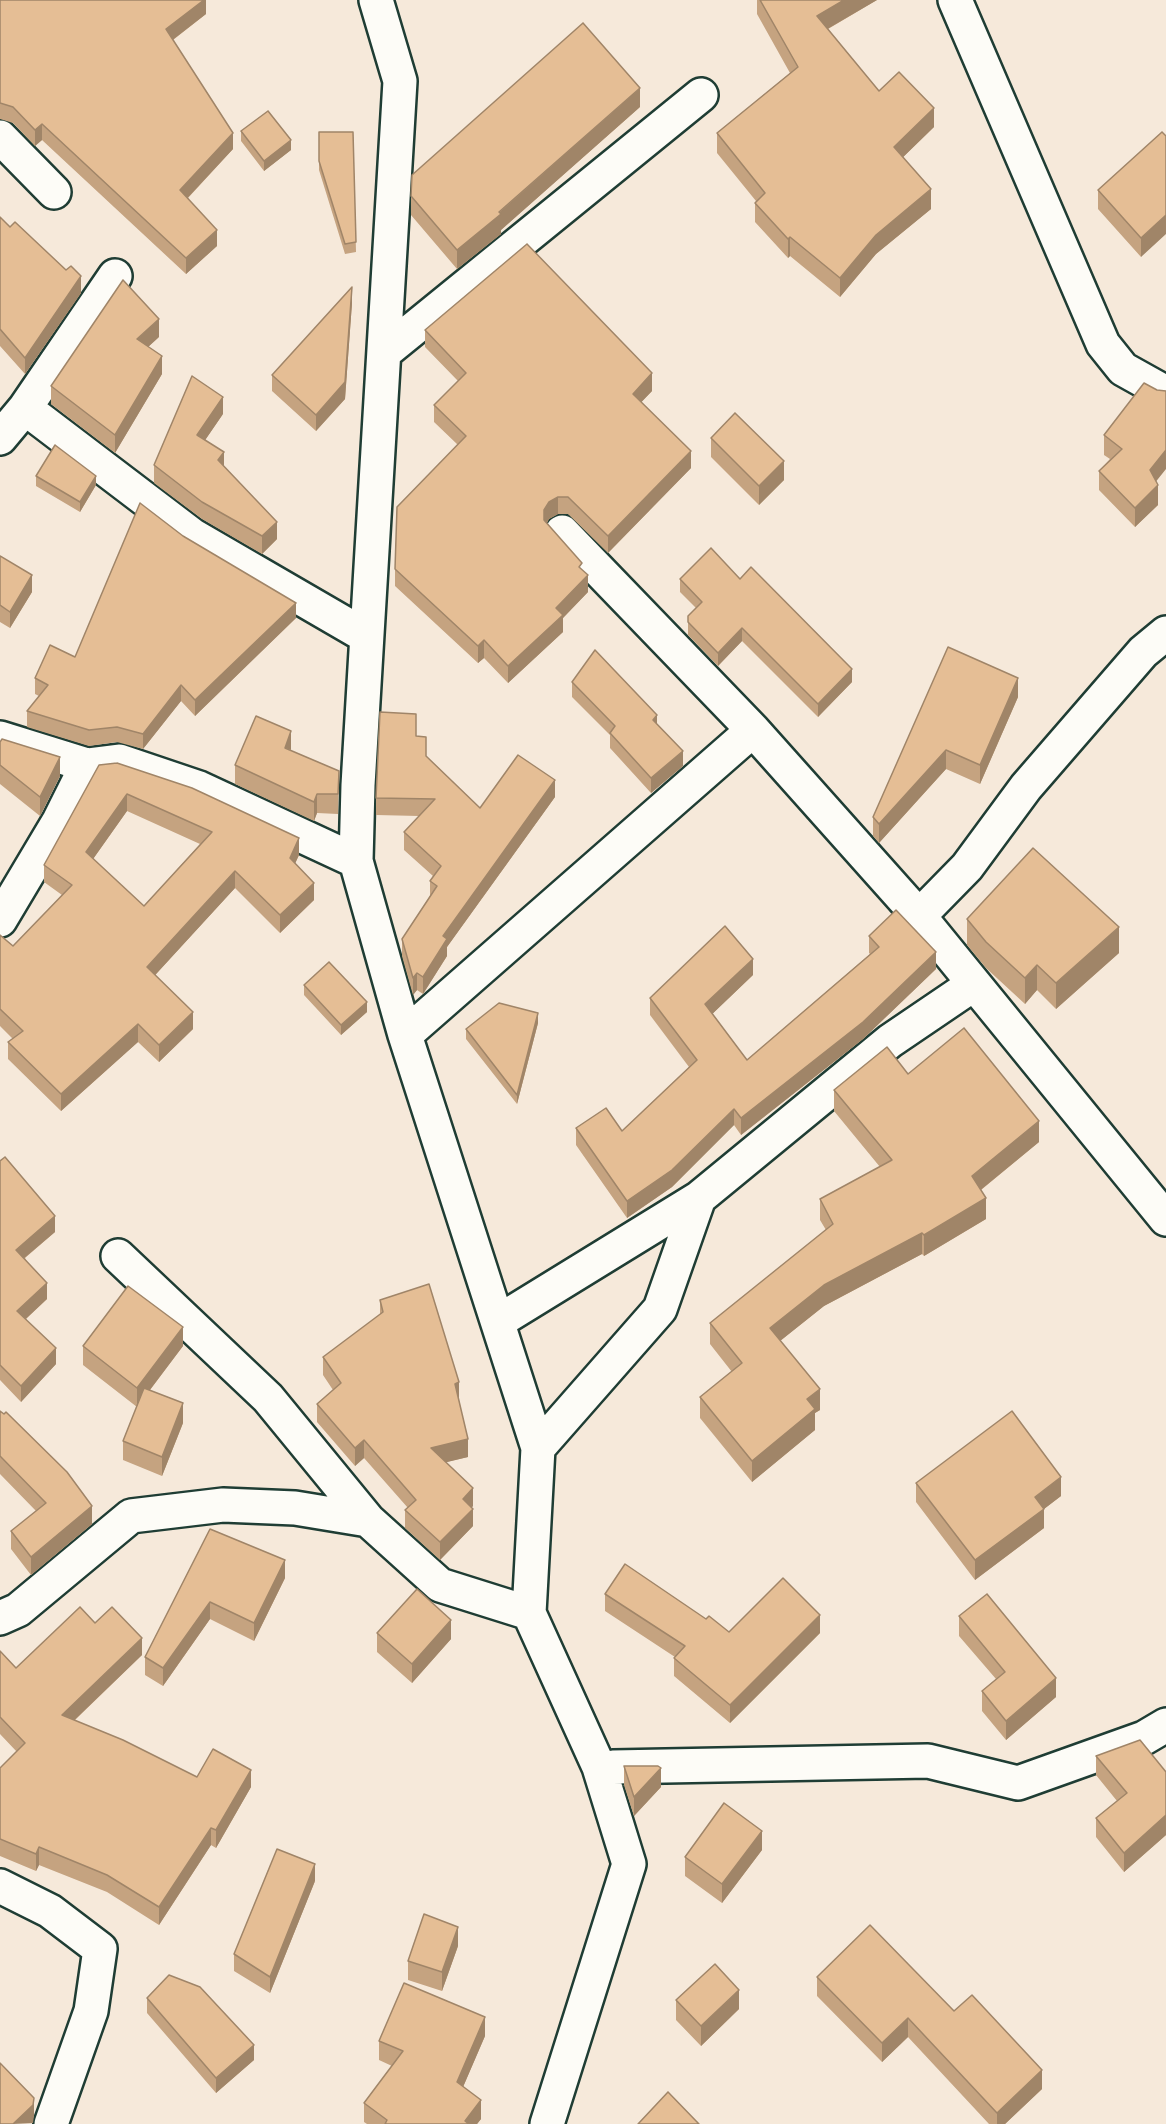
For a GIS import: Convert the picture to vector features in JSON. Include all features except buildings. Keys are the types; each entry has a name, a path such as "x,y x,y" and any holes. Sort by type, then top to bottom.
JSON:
{"street":[{"path":"376,0 400,81 366,636 356,861 405,1035 499,1321 538,1448 529,1613 599,1767 629,1864 547,2124"},
{"path":"955,0 1103,344 1123,369 1166,393"},
{"path":"385,352 701,96"},
{"path":"0,137 54,192"},
{"path":"0,438 25,408 115,276"},
{"path":"25,408 192,535 366,636"},
{"path":"562,532 753,730 919,916 1166,1219"},
{"path":"919,916 967,867 1026,788 1127,670 1166,633"},
{"path":"405,1035 753,730"},
{"path":"0,738 87,765 119,761 199,788 356,861"},
{"path":"0,920 59,821 87,765"},
{"path":"499,1321 699,1198 890,1041 974,984"},
{"path":"538,1448 660,1309 699,1198"},
{"path":"118,1256 268,1398 368,1520 440,1585 529,1613"},
{"path":"0,1618 18,1610 131,1516 223,1505 295,1508 368,1520"},
{"path":"599,1767 928,1761 1018,1783 1159,1737"},
{"path":"0,1886 50,1911 100,1949 91,2011 51,2124"}]}
